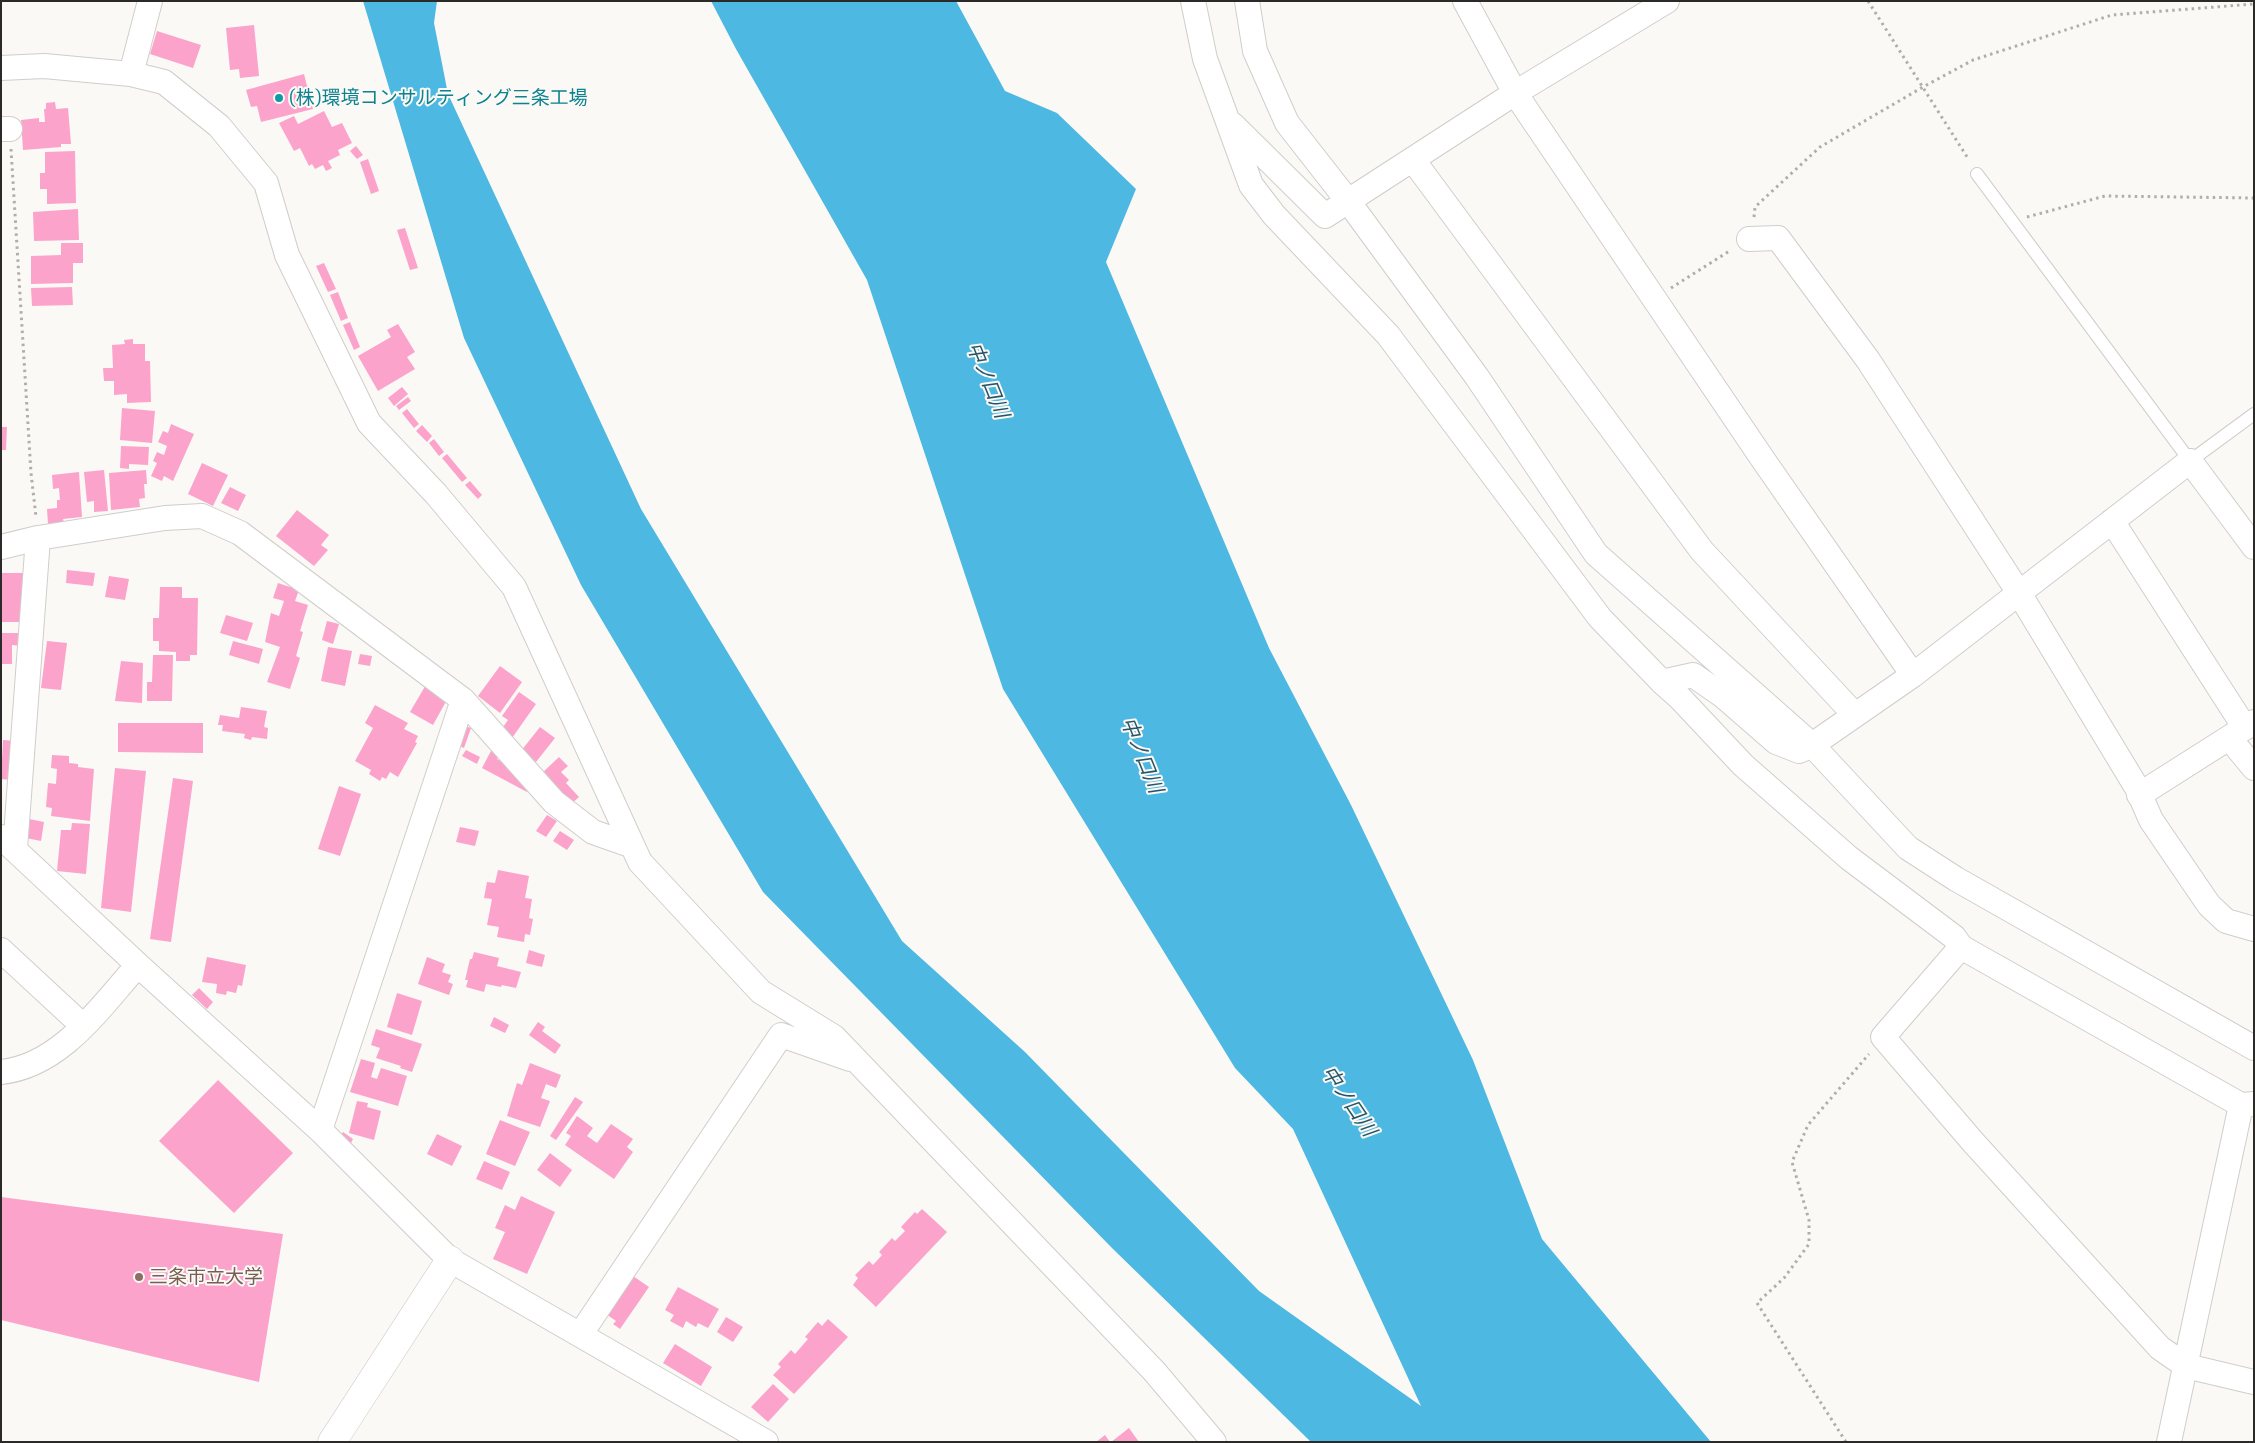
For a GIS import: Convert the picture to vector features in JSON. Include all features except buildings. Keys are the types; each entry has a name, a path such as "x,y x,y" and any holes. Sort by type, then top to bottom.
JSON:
{"street":[{"path":"131,74 150,1"},
{"path":"1193,1 1205,59 1251,186 1274,215 1388,335 1600,618 1680,698 1743,765 1849,858 1954,937 1961,946 2248,1104 2168,1442"},
{"path":"1247,1 1255,51 1286,123 1348,201 1477,377 1596,554 1812,745 1908,848 1956,879 2254,1048"},
{"path":"1465,1 1515,93 1654,299 1913,675"},
{"path":"1229,121 1325,216 1515,93 1667,1"},
{"path":"1,68 44,66 131,74 164,82 219,126 266,183 287,256 369,423 436,494 514,587 619,815 630,845 640,862 761,992 834,1037 1154,1372 1212,1441"},
{"path":"1413,160 1702,551 1856,715"},
{"path":"1749,239 1778,238 1868,360 2019,593 2139,796 2151,820 2209,905 2226,921 2254,930"},
{"path":"1662,682 1693,675 1722,695 1776,742 1799,751 1812,745 1913,675 2190,461 2254,547"},
{"path":"1,547 38,538 165,518 202,516 240,533 463,700 554,802 593,832 630,845"},
{"path":"2112,521 2243,730 2254,768"},
{"path":"38,538 8,843 138,965 320,1130 450,1260 766,1442"},
{"path":"320,1130 463,700"},
{"path":"2139,796 2243,730"},
{"path":"1961,946 1883,1037 1973,1142 2160,1348 2186,1366 2254,1382"},
{"path":"1,950 83,1026"},
{"path":"1,1072 47,1056 66,1043 138,965"},
{"path":"580,1335 781,1035 857,1061"},
{"path":"332,1442 450,1260"}],"lane":[{"path":"1977,174 2190,461 2254,414"}],"path":[{"path":"1868,1 1977,174"},
{"path":"1654,299 1749,239 1755,208 1820,147 1922,87 1973,60 2112,15 2254,4"},
{"path":"6,129 21,291 31,473 38,538"},
{"path":"2012,221 2105,196 2254,198"},
{"path":"1846,1442 1757,1303 1784,1278 1809,1244 1809,1220 1792,1162 1808,1125 1883,1037"}],"water":[{"name":"中ノ口川","path":"363,1 437,1 434,23 448,94 641,509 902,941 1025,1052 1259,1291 1421,1406 1293,1129 1235,1068 1003,689 867,280 736,49 711,1 956,1 1005,91 1057,113 1136,189 1106,262 1269,648 1351,805 1473,1060 1542,1239 1711,1442 1311,1442 1112,1248 763,892 581,585 464,338"}],"place":[{"name":"(株)環境コンサルティング三条工場","path":"279,98"},
{"name":"三条市立大学","path":"139,1277"}]}
